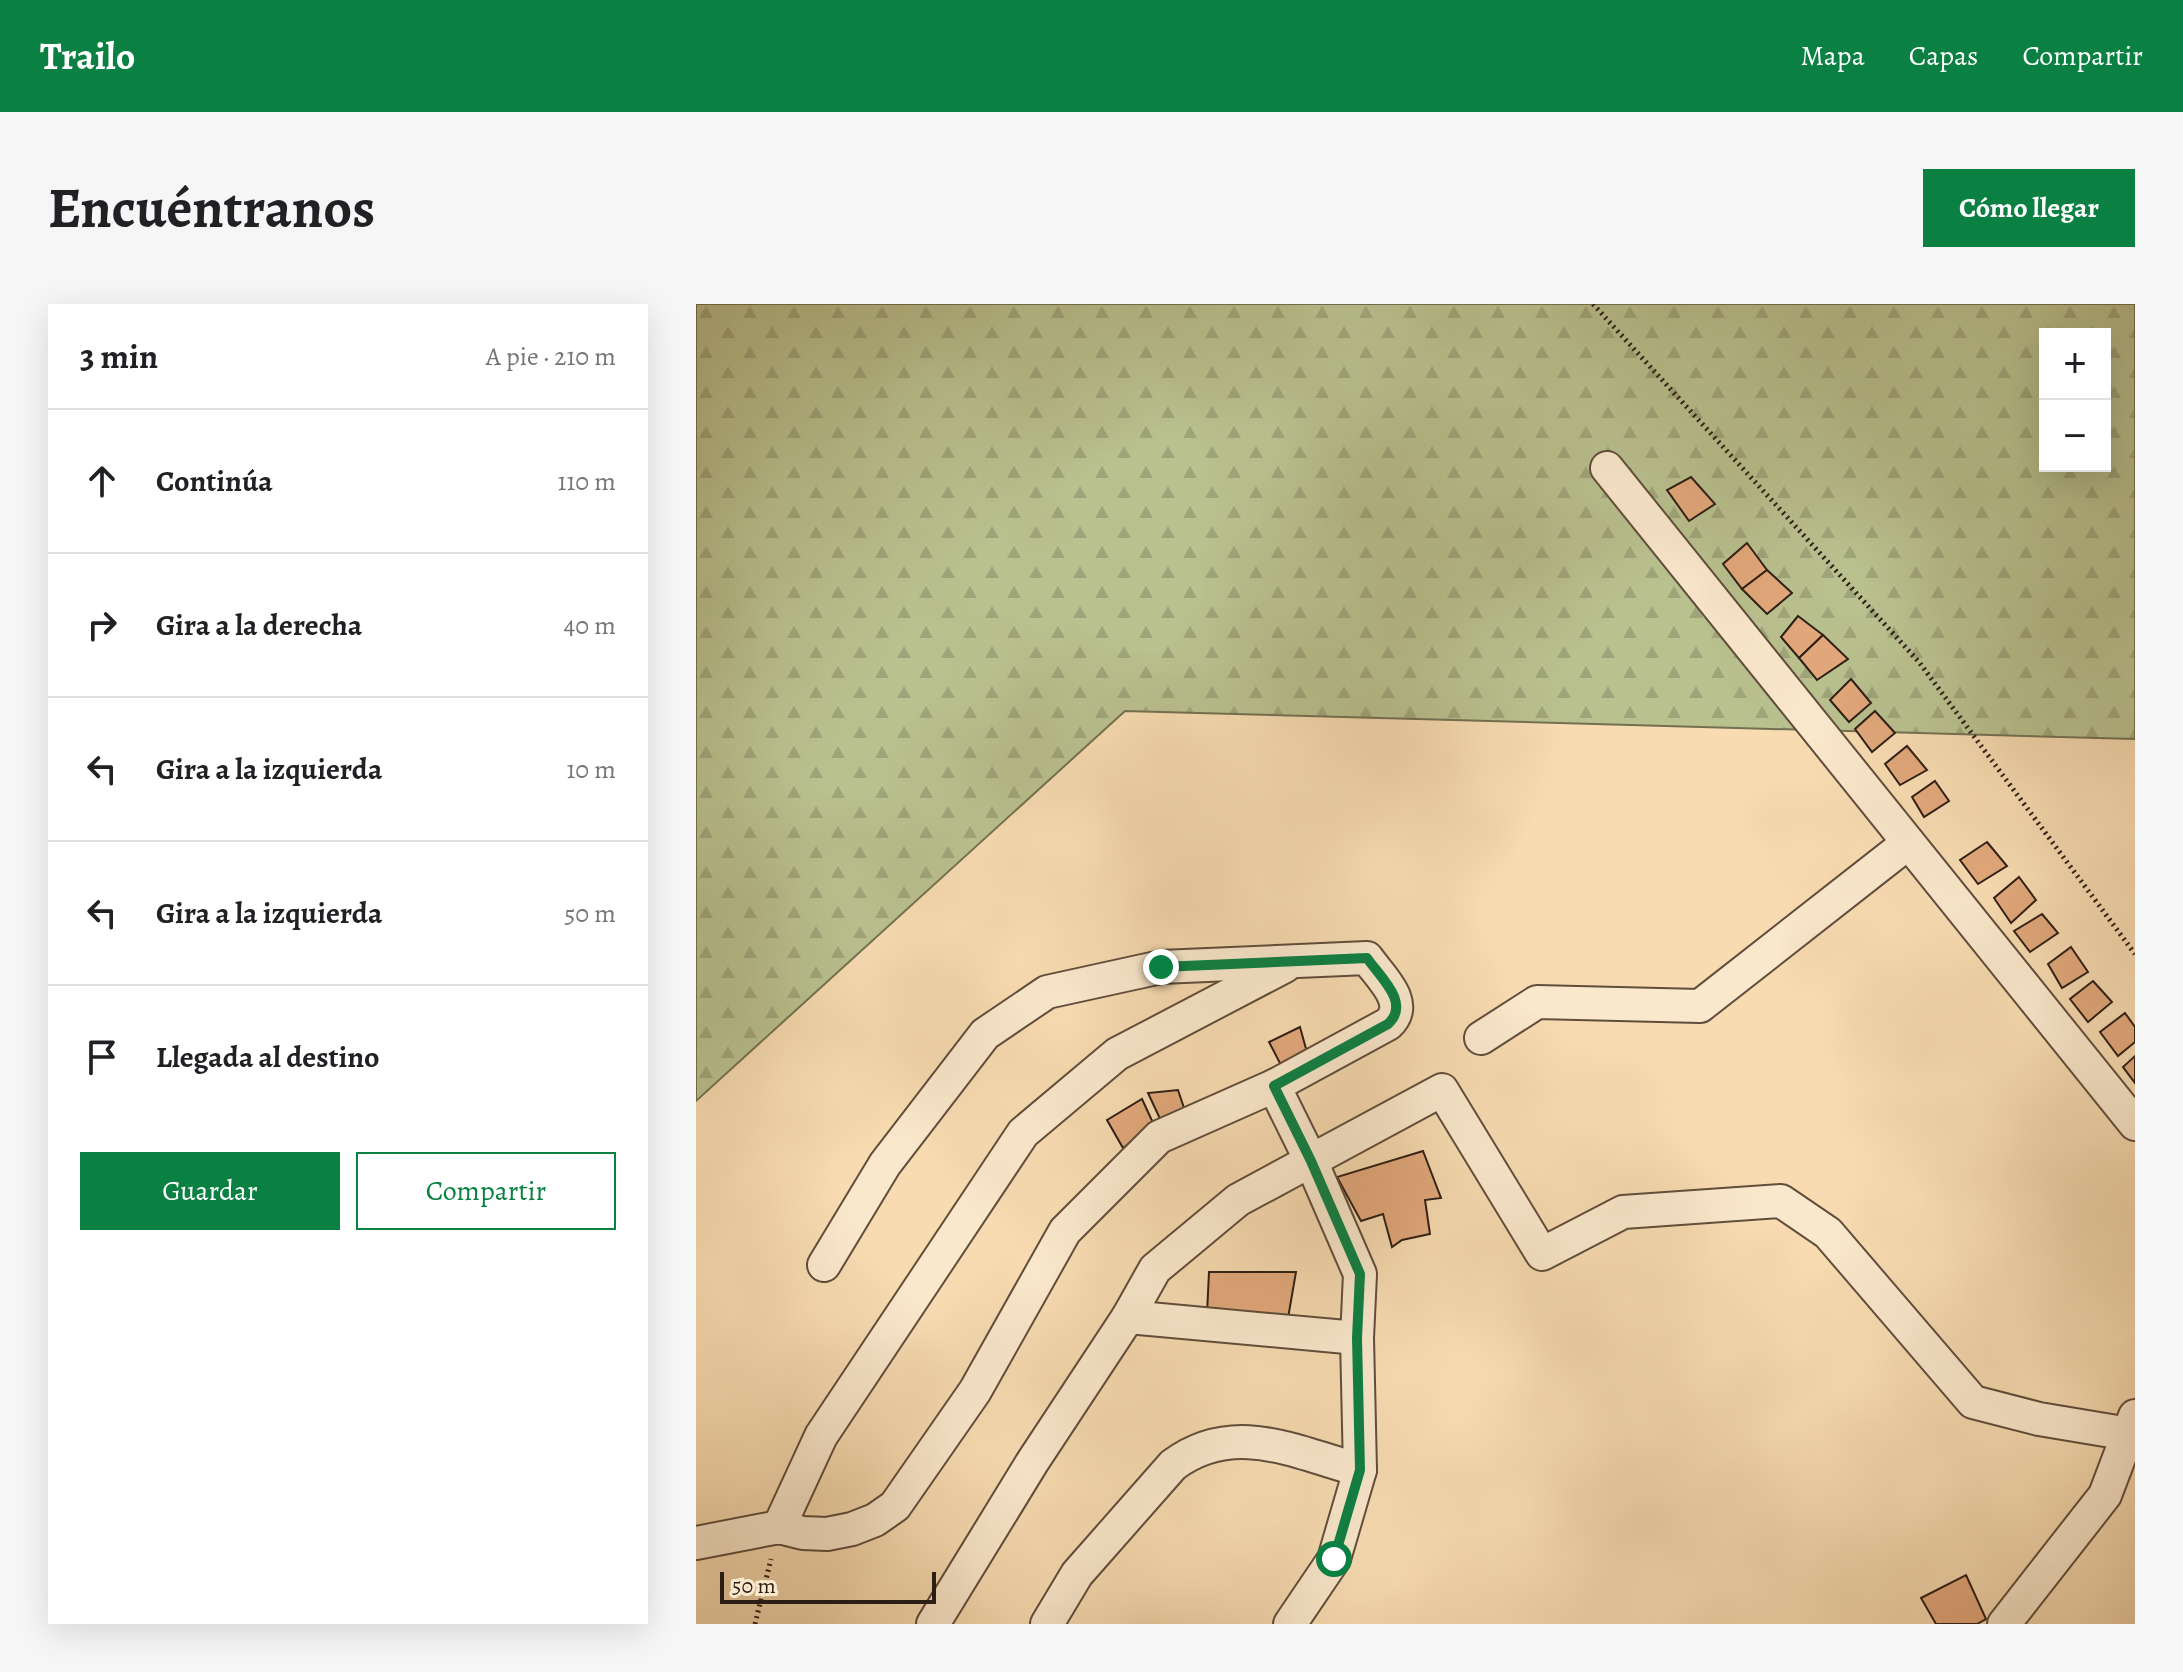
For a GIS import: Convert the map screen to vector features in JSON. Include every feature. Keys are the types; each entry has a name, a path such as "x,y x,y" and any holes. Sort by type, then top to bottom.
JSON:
{"street":[{"path":"1607,468 2135,1124"},
{"path":"1481,1038 1537,1002 1700,1006 1908,843"},
{"path":"696,1543 779,1527 803,1533 827,1534 875,1520 895,1506 975,1391 1065,1231 1159,1137 1274,1086 1388,1024 1395,1018 1398,1009 1396,999 1367,958 1161,967 1047,992 985,1034 885,1164 824,1265"},
{"path":"779,1527 821,1436 1023,1133 1117,1054 1296,959"},
{"path":"1274,1086 1311,1161 1360,1274 1357,1338 1360,1470 1334,1559 1290,1624"},
{"path":"933,1624 1033,1461 1128,1317 1155,1269 1238,1200 1442,1090 1542,1254 1623,1212 1781,1201 1828,1233 1973,1402 2039,1419 2132,1425 2105,1495 2004,1624"},
{"path":"1128,1317 1357,1338"},
{"path":"1047,1624 1077,1574 1173,1465 1189,1453 1228,1441 1249,1442 1360,1470"}],"path":[{"path":"1593,304 1919,662 2135,954"},
{"path":"755,1624 779,1527"}],"green space":[{"path":"696,304 2135,304 2135,739 1125,711 696,1101"}],"building":[{"path":"1691,477 1715,504 1689,521 1667,490"},
{"path":"1747,543 1767,570 1742,589 1723,564"},
{"path":"1767,570 1792,593 1767,614 1742,589"},
{"path":"1798,616 1823,635 1799,658 1781,637"},
{"path":"1823,635 1848,659 1817,680 1799,658"},
{"path":"1851,679 1871,703 1849,722 1830,700"},
{"path":"1875,711 1895,733 1872,752 1855,729"},
{"path":"1907,746 1927,770 1900,785 1885,764"},
{"path":"1935,781 1949,801 1924,817 1912,797"},
{"path":"1987,842 2007,866 1978,884 1960,860"},
{"path":"2019,877 2036,900 2011,923 1994,898"},
{"path":"2042,914 2058,933 2030,952 2014,931"},
{"path":"2071,947 2088,972 2062,988 2048,964"},
{"path":"2093,981 2112,1002 2088,1022 2070,999"},
{"path":"2125,1013 2135,1027 2135,1042 2118,1056 2100,1032"},
{"path":"1300,1027 1308,1056 1283,1069 1269,1042"},
{"path":"2135,1056 2135,1083 2123,1067"},
{"path":"1178,1090 1186,1114 1162,1123 1148,1093"},
{"path":"1142,1099 1154,1125 1123,1148 1107,1120"},
{"path":"1423,1151 1441,1198 1425,1200 1430,1234 1402,1240 1392,1247 1383,1214 1361,1221 1337,1177"},
{"path":"1209,1272 1296,1272 1287,1324 1207,1314"},
{"path":"1966,1575 1986,1619 1977,1624 1936,1624 1921,1598"}],"route":[{"path":"1161,967 1367,958 1396,999 1398,1009 1392,1022 1274,1086 1311,1161 1360,1274 1357,1338 1360,1470 1334,1559"}]}
